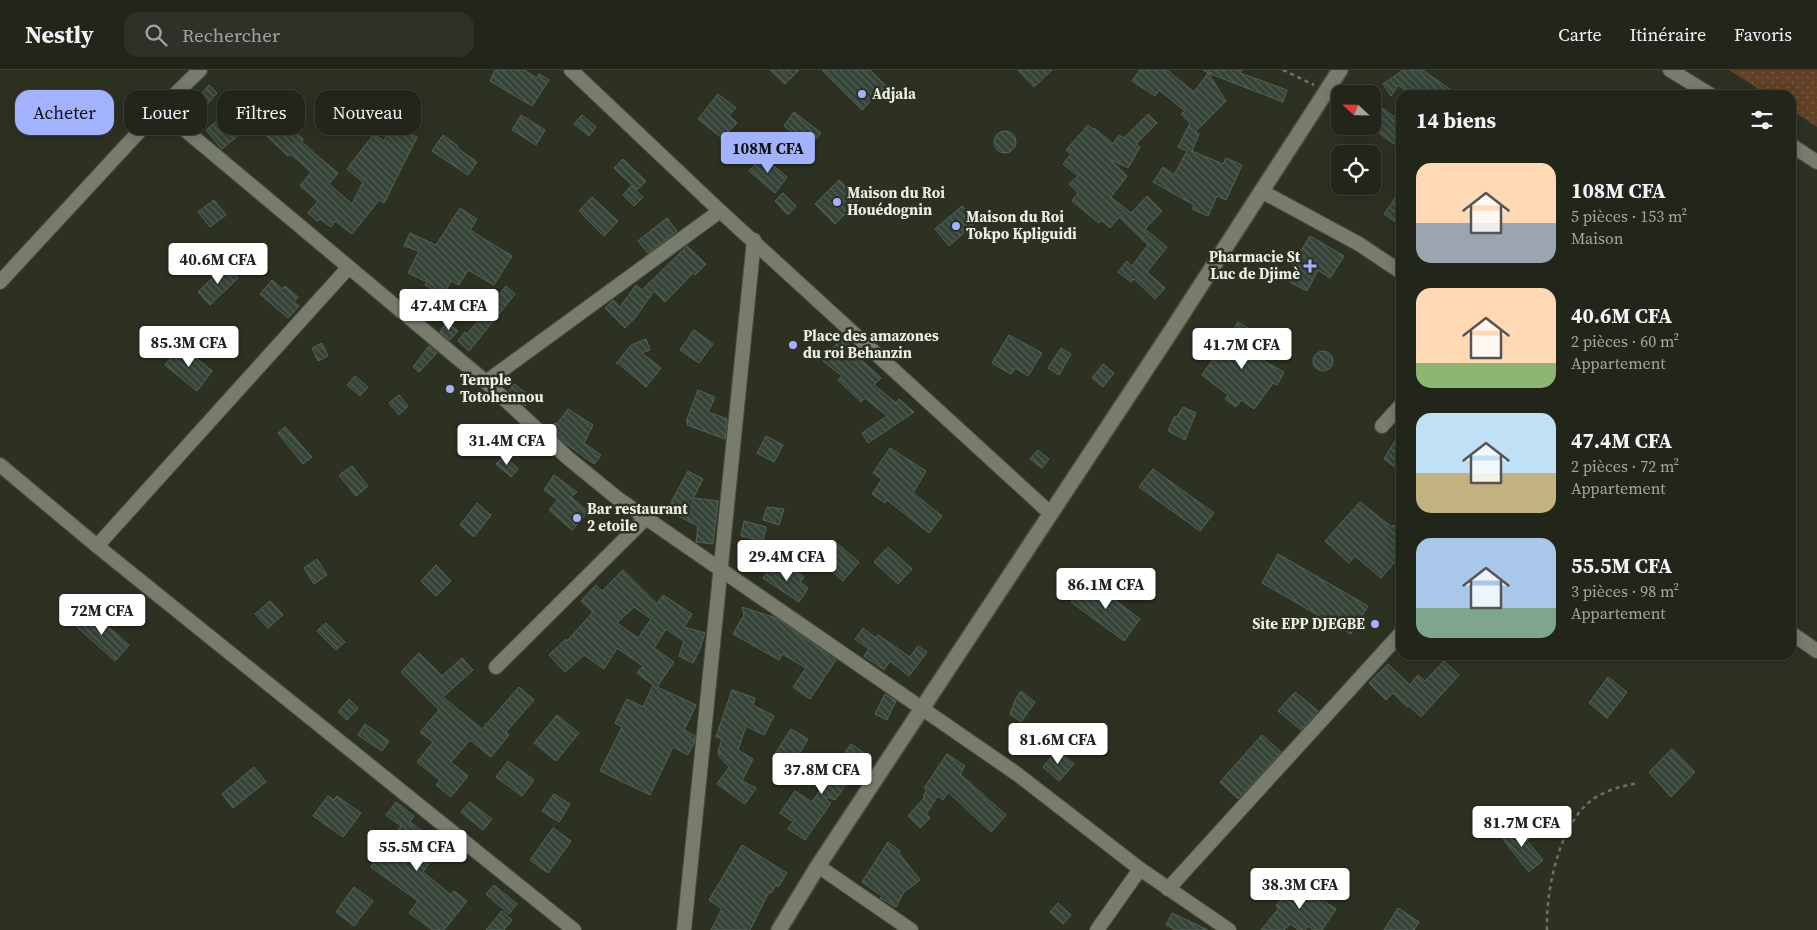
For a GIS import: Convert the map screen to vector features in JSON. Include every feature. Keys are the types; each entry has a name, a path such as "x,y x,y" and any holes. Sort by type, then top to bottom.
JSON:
{"street":[{"path":"179,90 200,70"},
{"path":"571,70 720,211 754,240 1050,514"},
{"path":"779,930 818,866 1168,336 1340,70"},
{"path":"1670,70 1703,90"},
{"path":"0,282 136,135"},
{"path":"191,135 486,382 568,458 617,498 1017,774 1140,869 1229,930"},
{"path":"1796,148 1817,162"},
{"path":"1261,191 1359,244 1396,269"},
{"path":"486,382 720,211"},
{"path":"684,930 754,240"},
{"path":"97,546 348,268"},
{"path":"1382,426 1396,411"},
{"path":"0,465 97,546 574,930"},
{"path":"496,667 646,518"},
{"path":"1796,636 1817,651"},
{"path":"1168,889 1396,638"},
{"path":"818,866 912,930"},
{"path":"1097,930 1140,869"}],"path":[{"path":"1283,70 1326,92"},
{"path":"1547,930 1546,914 1550,882 1558,853 1573,822 1584,807 1601,795 1619,786 1639,783"}],"shaded area":[{"path":"1729,70 1817,70 1817,127 1796,113 1796,90 1760,90"}],"building":[{"path":"495,70 524,70 537,78 539,74 549,80 532,106 490,81"},
{"path":"770,70 799,70 785,84"},
{"name":"Adjala","path":"822,70 870,70 886,86 862,110"},
{"path":"1018,70 1052,70 1034,87"},
{"path":"1140,70 1167,70 1194,92 1208,73 1226,101 1195,132 1199,134 1192,151 1223,164 1226,158 1242,165 1226,200 1217,196 1208,216 1192,209 1194,205 1153,182 1163,167 1174,175 1187,151 1178,147 1190,123 1181,114 1185,111 1159,90 1155,96 1132,81"},
{"path":"1203,70 1242,70 1240,73 1287,90 1283,102"},
{"path":"1403,70 1422,70 1452,90 1418,90 1413,87 1411,90 1405,90 1398,85 1391,96 1383,84"},
{"path":"209,85 217,93 207,104 207,90 205,90"},
{"path":"718,94 736,108 729,115 737,123 722,138 698,119"},
{"path":"1381,107 1396,118 1396,145 1381,135"},
{"path":"794,112 821,133 810,146 784,126"},
{"path":"1148,114 1157,123 1136,144 1140,147 1128,168 1110,159 1127,176 1111,197 1131,213 1147,196 1162,211 1145,229 1167,247 1147,272 1165,288 1155,299 1134,279 1131,282 1118,272 1127,261 1132,266 1148,245 1119,217 1110,228 1101,220 1099,223 1072,201 1078,193 1069,184 1078,176 1063,164 1071,154 1066,150 1088,125 1113,144 1119,135 1124,138"},
{"path":"521,115 545,130 536,145 512,130"},
{"path":"582,115 596,127 589,136 574,124"},
{"path":"217,121 217,135 239,135 222,149 207,129"},
{"path":"1005,131 1013,134 1016,142 1013,150 1005,153 997,150 994,142 997,134"},
{"path":"265,135 298,135 303,139 302,142 338,173 329,184 352,204 363,182 347,169 373,135 384,141 387,135 413,135 417,137 384,203 379,200 352,234 335,221 331,227 320,219 317,221 308,213 318,201 300,186 311,172 291,154 288,156"},
{"path":"443,135 477,162 468,175 432,151"},
{"path":"762,156 787,177 775,193 749,171"},
{"path":"623,159 646,181 637,190 614,168"},
{"name":"Maison du Roi Houédognin","path":"839,180 859,200 835,224 815,204"},
{"path":"631,186 643,197 634,206 623,195"},
{"path":"783,193 796,206 788,215 775,201"},
{"path":"592,197 618,221 604,236 579,211"},
{"path":"1396,197 1396,222 1384,214"},
{"path":"214,200 226,215 210,227 198,212"},
{"name":"Maison du Roi Tokpo Kpliguidi","path":"962,206 976,222 949,246 935,229"},
{"path":"460,208 477,219 470,230 512,256 494,285 468,270 459,285 451,281 445,292 441,290 439,293 425,285 427,282 408,273 419,251 404,246 410,233 436,245"},
{"path":"667,218 677,231 648,253 638,241"},
{"path":"1310,236 1344,256 1330,278 1318,270 1307,291 1290,282 1296,269 1292,266"},
{"path":"687,246 706,264 695,275 693,273 665,302 654,291 635,318 625,328 605,308 613,300 620,307 636,285 642,290"},
{"path":"225,265 238,278 210,305 198,292"},
{"path":"272,280 282,289 285,286 298,297 294,302 299,306 288,318 260,294"},
{"path":"506,286 515,294 469,351 458,341 465,332 467,334"},
{"path":"447,322 458,331 450,340 440,332"},
{"path":"1238,322 1256,333 1247,347 1265,359 1264,361 1284,372 1277,385 1273,383 1254,409 1241,400 1236,407 1225,399 1228,395 1202,375 1215,359"},
{"path":"694,330 713,344 699,363 680,350"},
{"path":"1009,335 1042,353 1028,376 1015,368 1011,374 992,363"},
{"path":"841,338 857,351 855,354 881,378 874,385 896,403 899,399 914,412 868,443 862,433 887,416 865,398 861,402 838,380 842,376 823,361"},
{"path":"646,339 650,350 642,353 661,368 646,387 618,363 616,364 631,345"},
{"path":"322,343 328,356 318,361 312,348"},
{"path":"181,346 212,371 197,391 165,365"},
{"path":"429,346 437,353 419,372 413,367"},
{"path":"1061,348 1071,354 1059,375 1048,368"},
{"path":"1323,351 1330,354 1333,361 1330,368 1323,371 1316,368 1313,361 1316,354"},
{"path":"1103,364 1114,373 1103,387 1092,378"},
{"path":"355,376 368,387 360,396 347,385"},
{"path":"514,384 531,397 525,406 509,391"},
{"path":"698,390 715,397 708,412 727,419 725,439 687,425 688,422 686,422"},
{"path":"399,395 408,406 399,415 389,403"},
{"path":"1183,407 1196,413 1185,440 1168,431 1175,416 1177,417"},
{"path":"568,409 593,425 584,443 601,455 594,464 550,430"},
{"path":"285,427 312,457 303,464 278,433"},
{"path":"766,436 783,445 774,462 757,453"},
{"path":"1396,439 1396,468 1384,459"},
{"path":"890,448 926,471 913,493 942,516 929,533 887,500 885,503 872,494 882,479 873,473"},
{"path":"1038,450 1049,459 1042,468 1030,459"},
{"path":"504,456 518,469 511,477 496,464"},
{"path":"352,466 368,486 356,496 339,475"},
{"path":"1153,469 1214,513 1200,531 1139,487"},
{"path":"688,471 703,479 693,498 718,501 713,544 696,542 698,526 667,510"},
{"path":"554,475 577,492 571,497 588,512 572,530 549,510 558,500 544,490"},
{"path":"1360,502 1392,527 1393,525 1396,528 1396,561 1381,578 1355,556 1349,563 1325,541"},
{"path":"477,503 491,515 474,537 460,525"},
{"path":"767,507 784,509 779,525 763,520"},
{"path":"744,521 766,527 763,541 741,536"},
{"path":"833,540 859,562 843,581 817,558"},
{"path":"888,547 912,569 898,584 874,562"},
{"path":"1278,554 1368,606 1351,634 1262,583"},
{"path":"317,559 327,575 314,584 304,568"},
{"path":"773,564 786,572 790,567 804,577 800,582 808,588 799,602 763,578"},
{"path":"436,565 451,581 436,596 421,581"},
{"path":"623,570 657,604 663,595 692,614 684,627 705,633 693,663 679,656 684,641 666,629 654,648 674,662 657,687 696,705 684,730 695,736 688,755 673,747 650,795 600,771 622,727 615,723 627,699 643,707 653,685 637,673 643,666 617,648 604,669 584,655 565,672 549,655 566,639 567,641 593,612 581,601 596,585 602,591","holes":["634,607 651,619 638,638 617,623"]},
{"path":"1088,580 1140,619 1124,641 1071,602"},
{"path":"270,601 283,615 268,628 255,614"},
{"path":"742,607 776,618 836,660 810,699 793,687 806,668 782,654 779,660 733,634 744,615"},
{"path":"89,610 129,645 115,661 76,626"},
{"path":"326,623 345,642 336,650 317,631"},
{"path":"863,628 876,638 878,635 910,657 918,646 927,652 909,676 890,661 884,670 864,656 869,649 855,639"},
{"path":"419,653 442,676 462,658 473,670 443,697 482,729 519,687 534,700 506,732 509,735 491,757 470,740 451,762 468,776 451,797 436,785 440,780 417,762 433,742 420,732 439,710 401,672"},
{"path":"1444,661 1459,675 1421,717 1409,706 1407,707 1393,693 1386,700 1369,683 1388,664 1410,685 1418,675 1425,681"},
{"path":"1608,677 1627,692 1607,718 1589,703"},
{"path":"732,690 755,698 753,705 774,716 764,735 746,726 738,750 753,759 742,781 756,788 745,804 717,784 729,767 719,756 718,752 722,739 716,737"},
{"path":"1021,691 1035,702 1021,722 1010,714"},
{"path":"1295,692 1318,711 1301,730 1278,711"},
{"path":"885,694 896,701 887,720 875,714"},
{"path":"349,699 358,708 347,720 338,712"},
{"path":"557,715 579,733 556,761 534,743"},
{"path":"365,724 389,741 382,751 358,735"},
{"path":"791,729 808,739 790,770 772,759"},
{"path":"1262,735 1281,752 1238,799 1220,782"},
{"path":"851,744 867,755 835,800 827,797 826,800 831,803 805,840 788,829 793,822 780,813 795,791 812,802"},
{"path":"1672,749 1695,772 1671,797 1649,772"},
{"path":"1057,750 1074,764 1059,781 1043,767"},
{"path":"947,754 965,766 960,774 1006,815 991,832 948,792 943,800 938,796 926,814 930,818 920,828 908,816 925,797 923,796 927,790 924,788"},
{"path":"508,761 534,780 522,796 496,777"},
{"path":"254,767 266,782 233,808 222,794"},
{"path":"554,794 570,804 559,822 542,811"},
{"path":"328,796 334,800 337,796 361,813 343,837 313,816"},
{"path":"396,802 414,816 410,822 442,846 423,872 451,895 454,891 467,901 444,930 433,930 409,913 418,901 371,867 401,826 386,815"},
{"path":"470,802 492,819 483,830 461,812"},
{"path":"1518,825 1529,839 1527,841 1543,860 1529,872 1502,838"},
{"path":"553,828 571,841 548,873 530,860"},
{"path":"888,842 900,851 899,853 920,880 904,892 896,907 880,898 882,896 862,882"},
{"path":"742,845 787,873 778,887 776,885 771,893 769,892 750,930 711,930 722,909 709,900"},
{"path":"1295,878 1310,889 1308,890 1336,909 1322,930 1314,930 1308,926 1305,930 1299,930 1290,924 1284,930 1261,930 1279,908 1276,906"},
{"path":"494,885 517,904 509,914 486,894"},
{"path":"354,887 373,901 354,926 336,912"},
{"path":"1058,903 1071,915 1063,924 1050,912"},
{"path":"1398,908 1419,922 1414,930 1384,930"},
{"path":"502,911 512,920 504,930 486,930"},
{"path":"1172,913 1208,930 1176,930 1166,925"}],"place":[{"name":"Adjala","path":"862,94"},
{"name":"Maison du Roi Houédognin","path":"837,202"},
{"name":"Maison du Roi Tokpo Kpliguidi","path":"956,226"},
{"name":"Pharmacie St Luc de Djimè","path":"1310,266"},
{"name":"Place des amazones du roi Behanzin","path":"793,345"},
{"name":"Temple Totohennou","path":"450,389"},
{"name":"Bar restaurant 2 etoile","path":"577,518"},
{"name":"Site EPP DJEGBE","path":"1375,624"}]}
